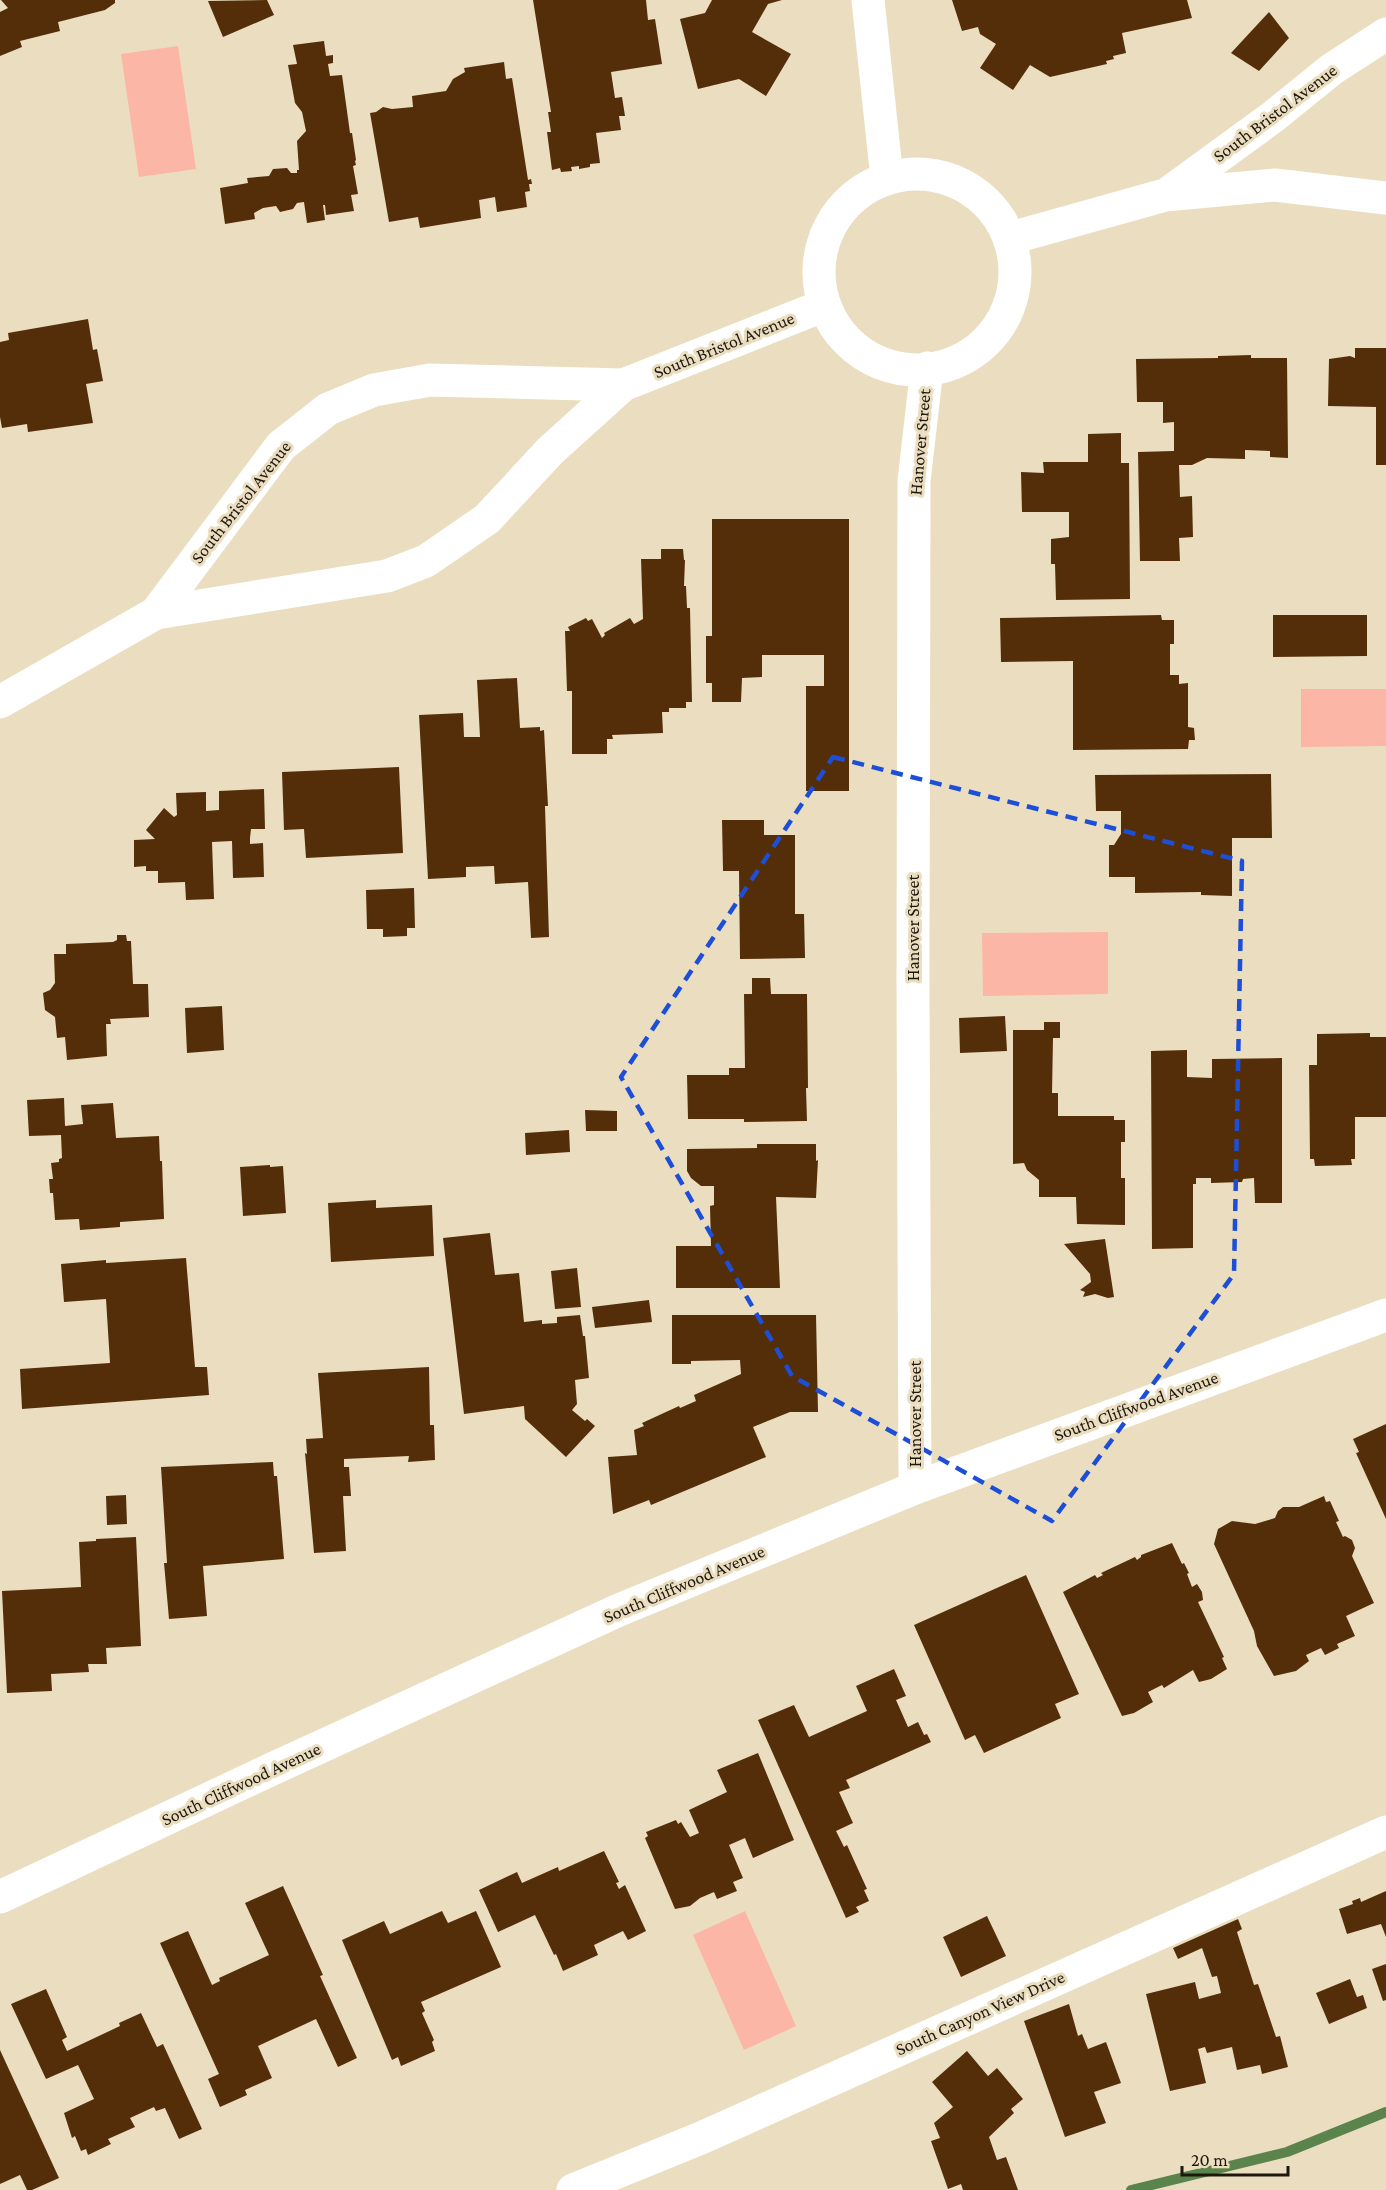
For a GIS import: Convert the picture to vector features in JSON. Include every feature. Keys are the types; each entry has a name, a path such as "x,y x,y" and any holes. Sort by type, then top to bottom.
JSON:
{"street":[{"path":"868,0 886,179"},
{"name":"South Bristol Avenue","path":"1165,195 1274,116 1332,69 1386,34"},
{"path":"912,174 939,176 963,186 985,201 1011,238 1015,278 1009,309 993,336 968,357 907,371 880,364 856,350 837,330 825,305 819,275 823,244 837,216 859,193 886,179 912,174"},
{"name":"South Bristol Avenue","path":"1011,238 1165,195 1275,185 1386,198"},
{"name":"South Bristol Avenue","path":"0,702 156,613 387,576 426,561 487,519 550,451 623,385 825,305"},
{"name":"Hanover Street","path":"915,1488 912,981 914,481 927,368"},
{"name":"South Bristol Avenue","path":"156,613 281,446 328,409 374,390 430,380 623,385"},
{"name":"South Cliffwood Avenue","path":"0,1897 619,1610 915,1488 1386,1316"},
{"name":"South Canyon View Drive","path":"573,2190 701,2138 1386,1832"}],"highlighted area":[{"path":"833,757 1242,861 1234,1274 1052,1521 792,1376 621,1077"}],"shaded area":[{"path":"178,46 196,169 139,177 121,54"},
{"path":"1301,689 1386,689 1386,746 1301,747"},
{"path":"1108,932 1108,994 983,996 982,933"},
{"path":"745,1911 796,2026 744,2050 693,1935"}],"building":[{"path":"1,0 115,0 115,3 105,10 58,22 60,31 20,41 22,47 0,56 0,12 8,8"},
{"path":"267,0 274,15 223,37 208,1"},
{"path":"533,0 646,0 648,20 655,19 662,64 611,72 615,98 622,97 625,116 619,116 621,130 596,133 600,163 590,164 590,167 579,169 579,166 571,167 572,171 561,172 560,168 552,170 547,132 551,132 548,112 551,112"},
{"path":"712,0 782,0 768,4 752,32 791,54 766,96 739,79 698,89 680,19 705,13"},
{"path":"952,0 1187,0 1192,18 1122,33 1126,53 1113,56 1114,59 1106,61 1107,64 1050,77 1030,65 1013,90 980,68 996,44 980,34 978,27 962,31"},
{"path":"1269,12 1289,38 1259,71 1231,53"},
{"path":"324,41 326,56 333,55 333,63 328,64 330,76 342,75 356,160 356,165 353,166 358,194 351,195 354,211 326,215 325,205 323,205 325,220 307,223 304,202 297,203 293,209 280,212 276,206 263,208 254,213 255,219 225,224 220,188 248,183 247,178 269,176 273,169 287,168 291,173 297,173 299,170 297,141 306,131 302,112 295,103 288,65 297,64 293,45"},
{"path":"504,62 506,79 512,78 528,180 531,179 532,184 529,184 530,191 525,192 527,207 497,212 495,197 479,200 481,218 420,228 418,217 389,222 370,113 383,107 392,109 413,107 412,96 446,91 453,79 465,72 464,68"},
{"path":"88,319 93,350 97,349 103,381 86,384 93,423 28,432 27,424 2,428 0,342 9,340 8,333"},
{"path":"1355,348 1386,348 1386,465 1376,465 1376,407 1328,406 1329,359 1350,356 1355,358"},
{"path":"1251,355 1251,358 1287,358 1288,458 1270,457 1270,451 1245,450 1245,459 1207,458 1192,465 1179,465 1180,497 1192,496 1193,537 1179,538 1180,561 1140,561 1138,452 1174,451 1174,422 1163,423 1163,402 1137,402 1136,359 1218,358 1218,356"},
{"path":"1121,433 1121,463 1129,463 1130,599 1056,600 1055,564 1051,564 1051,539 1069,537 1069,512 1022,512 1021,472 1044,473 1043,462 1088,462 1088,434"},
{"path":"712,519 849,519 849,791 806,791 806,686 824,686 824,655 762,655 762,677 742,678 741,702 712,702 712,683 706,683 706,636 712,636"},
{"path":"661,549 683,549 684,586 686,586 687,608 690,608 692,702 686,702 686,708 669,708 669,712 662,712 663,733 612,735 613,739 607,739 607,754 572,754 572,691 567,691 565,631 570,631 568,627 586,618 588,621 592,619 602,638 604,633 630,618 634,624 643,619 641,559 661,559"},
{"path":"1161,615 1162,620 1174,620 1174,644 1170,644 1170,675 1179,675 1179,684 1188,683 1188,727 1194,728 1195,740 1189,740 1188,749 1073,750 1073,661 1001,662 1000,618"},
{"path":"1273,615 1367,615 1367,656 1273,657"},
{"path":"517,678 520,728 540,727 540,731 544,730 548,806 545,806 549,937 531,938 528,882 495,884 494,866 466,867 466,877 428,879 419,715 463,713 464,737 480,737 477,680"},
{"path":"399,767 403,853 306,858 304,829 284,830 282,772"},
{"path":"1271,774 1272,838 1232,838 1232,896 1201,895 1201,892 1135,893 1135,877 1109,877 1109,845 1114,845 1121,834 1121,811 1096,811 1095,775"},
{"path":"264,789 265,829 251,829 250,844 263,843 264,877 233,878 232,841 212,842 214,899 186,900 185,882 158,883 158,871 146,871 146,866 134,867 134,840 155,839 146,830 164,808 174,817 177,815 176,793 206,792 206,811 219,810 219,791"},
{"path":"722,820 764,820 764,835 795,835 795,914 804,914 805,958 740,959 739,871 723,871"},
{"path":"414,888 415,928 407,928 407,936 383,937 383,929 367,929 366,890"},
{"path":"117,935 126,935 127,941 131,941 133,984 148,984 149,1017 110,1019 111,1024 106,1024 107,1056 67,1060 65,1037 57,1038 55,1017 45,1010 43,993 50,990 55,983 54,954 66,954 66,944 113,942 117,940"},
{"path":"752,978 770,978 771,994 807,994 807,1121 744,1122 744,1119 688,1119 687,1075 729,1075 729,1068 745,1068 744,994 752,994"},
{"path":"222,1006 224,1050 187,1053 185,1008"},
{"path":"1005,1016 1007,1051 960,1053 959,1018"},
{"path":"1044,1022 1060,1022 1060,1038 1053,1038 1052,1093 1058,1093 1058,1116 1114,1116 1114,1120 1125,1120 1125,1142 1121,1142 1121,1178 1125,1178 1125,1225 1077,1224 1076,1197 1039,1197 1039,1180 1027,1170 1024,1163 1013,1164 1013,1030 1044,1030"},
{"path":"1370,1033 1370,1037 1386,1037 1386,1117 1355,1117 1355,1159 1351,1159 1352,1165 1315,1166 1314,1159 1310,1159 1309,1065 1317,1065 1317,1034"},
{"path":"1187,1050 1187,1077 1212,1078 1212,1059 1282,1058 1282,1203 1255,1203 1254,1178 1243,1179 1242,1182 1211,1183 1211,1178 1196,1178 1196,1184 1193,1184 1193,1248 1152,1249 1151,1051"},
{"path":"64,1098 65,1126 83,1124 81,1105 113,1103 116,1138 159,1136 164,1219 120,1222 120,1227 80,1230 79,1219 55,1220 53,1193 50,1193 49,1179 53,1179 51,1163 59,1162 62,1158 61,1135 29,1136 27,1100"},
{"path":"585,1110 617,1111 617,1131 586,1131"},
{"path":"569,1130 570,1152 526,1155 525,1133"},
{"path":"757,1144 816,1144 816,1161 818,1160 816,1198 776,1197 780,1288 676,1288 676,1246 711,1246 710,1206 714,1205 714,1186 701,1186 691,1178 687,1171 687,1149 757,1148"},
{"path":"270,1165 270,1167 283,1166 286,1213 243,1216 240,1167"},
{"path":"376,1200 376,1208 432,1205 434,1256 331,1262 328,1203"},
{"path":"490,1233 495,1275 519,1273 524,1322 542,1320 542,1324 557,1323 557,1317 580,1315 583,1336 585,1336 589,1378 575,1380 577,1404 572,1410 595,1426 566,1457 525,1419 524,1406 464,1414 443,1238"},
{"path":"1105,1239 1114,1297 1108,1298 1095,1294 1083,1297 1085,1292 1080,1290 1091,1282 1090,1274 1064,1244"},
{"path":"186,1258 195,1367 207,1367 209,1395 22,1409 20,1369 110,1363 106,1299 64,1302 61,1264 106,1260 106,1263"},
{"path":"577,1268 581,1307 555,1309 551,1271"},
{"path":"649,1300 652,1322 595,1328 592,1307"},
{"path":"672,1315 816,1315 818,1412 790,1412 753,1427 766,1457 651,1505 649,1500 613,1514 608,1457 637,1455 634,1430 644,1426 642,1423 696,1401 694,1395 741,1374 740,1360 691,1361 691,1364 672,1364"},
{"path":"429,1367 430,1425 434,1425 435,1460 408,1462 409,1456 344,1459 344,1467 349,1467 351,1496 343,1496 346,1551 314,1553 305,1453 307,1454 306,1439 323,1438 318,1373"},
{"path":"1386,1424 1386,1519 1356,1453 1359,1452 1353,1439"},
{"path":"273,1462 274,1476 277,1476 284,1559 203,1566 207,1616 169,1619 164,1563 167,1563 161,1467"},
{"path":"126,1495 127,1524 107,1525 106,1496"},
{"path":"1324,1496 1326,1502 1330,1501 1343,1537 1352,1540 1355,1548 1352,1556 1374,1603 1346,1616 1355,1636 1337,1644 1339,1648 1325,1655 1321,1648 1306,1655 1309,1661 1296,1671 1274,1676 1257,1646 1254,1631 1214,1544 1218,1529 1232,1521 1255,1524 1275,1518 1283,1507 1299,1507"},
{"path":"136,1537 141,1646 106,1648 107,1664 88,1664 89,1672 51,1674 52,1691 7,1693 2,1591 81,1587 79,1542"},
{"path":"1172,1543 1189,1573 1187,1574 1192,1587 1197,1584 1202,1592 1203,1600 1198,1602 1224,1657 1222,1658 1227,1669 1211,1679 1199,1682 1193,1670 1164,1688 1162,1685 1148,1692 1153,1702 1134,1713 1122,1716 1063,1592 1095,1575 1097,1578 1103,1575 1101,1573 1135,1557 1137,1560 1141,1555"},
{"path":"1026,1575 1079,1694 1055,1704 1061,1718 984,1753 975,1735 965,1740 914,1625"},
{"path":"894,1669 906,1696 896,1700 908,1727 918,1722 924,1735 927,1734 931,1742 846,1780 850,1788 839,1792 853,1823 836,1831 844,1847 847,1845 867,1889 864,1890 869,1901 856,1907 859,1912 846,1918 758,1720 794,1705 809,1737 867,1711 856,1686"},
{"path":"758,1753 794,1840 753,1858 745,1838 729,1845 743,1878 733,1882 737,1891 717,1899 714,1892 700,1898 690,1906 675,1909 645,1838 648,1836 646,1832 676,1820 678,1824 681,1822 690,1837 699,1833 689,1810 727,1792 717,1770"},
{"path":"604,1851 619,1882 616,1883 619,1889 625,1885 646,1931 628,1940 623,1931 594,1945 598,1955 563,1971 535,1915 498,1932 479,1890 517,1872 522,1883 558,1867 559,1871"},
{"path":"283,1886 357,2058 338,2067 316,2019 258,2046 272,2078 245,2090 247,2095 220,2107 208,2079 219,2074 160,1943 188,1931 212,1985 220,1981 219,1978 269,1955 245,1903"},
{"path":"1386,1891 1386,1937 1381,1924 1347,1934 1339,1909 1353,1904 1352,1901 1360,1898 1361,1902"},
{"path":"442,1911 448,1923 476,1911 501,1967 421,2002 425,2011 422,2013 434,2040 432,2042 435,2051 401,2066 398,2057 392,2060 342,1940 384,1921 390,1934"},
{"path":"987,1916 1006,1956 961,1977 943,1937"},
{"path":"1238,1919 1242,1929 1237,1932 1254,1985 1258,1984 1276,2037 1280,2036 1288,2067 1262,2074 1260,2065 1237,2070 1232,2047 1207,2053 1205,2047 1198,2049 1206,2083 1170,2091 1146,1994 1195,1982 1199,1999 1221,1993 1217,1976 1212,1977 1202,1948 1178,1959 1173,1948"},
{"path":"1386,1964 1386,2000 1383,2001 1372,1969"},
{"path":"1350,1979 1357,1997 1363,1995 1367,2008 1329,2024 1316,1993"},
{"path":"46,1989 67,2037 62,2040 67,2051 120,2026 119,2023 141,2013 157,2047 163,2044 202,2129 179,2139 165,2108 156,2111 154,2107 130,2118 135,2127 108,2139 111,2144 88,2155 86,2149 81,2151 75,2136 72,2138 64,2113 94,2099 78,2065 46,2079 11,2004"},
{"path":"1069,2004 1078,2036 1082,2034 1088,2049 1106,2042 1121,2083 1094,2092 1106,2123 1065,2137 1024,2021"},
{"path":"0,2050 59,2178 32,2190 27,2190 20,2175 0,2184"},
{"path":"967,2051 988,2076 997,2068 1023,2099 1011,2109 1014,2113 989,2137 997,2160 1006,2157 1018,2190 963,2190 961,2184 948,2189 931,2141 940,2138 934,2123 953,2107 932,2082"}],"waterway":[{"path":"1131,2190 1287,2152 1386,2112"}]}
